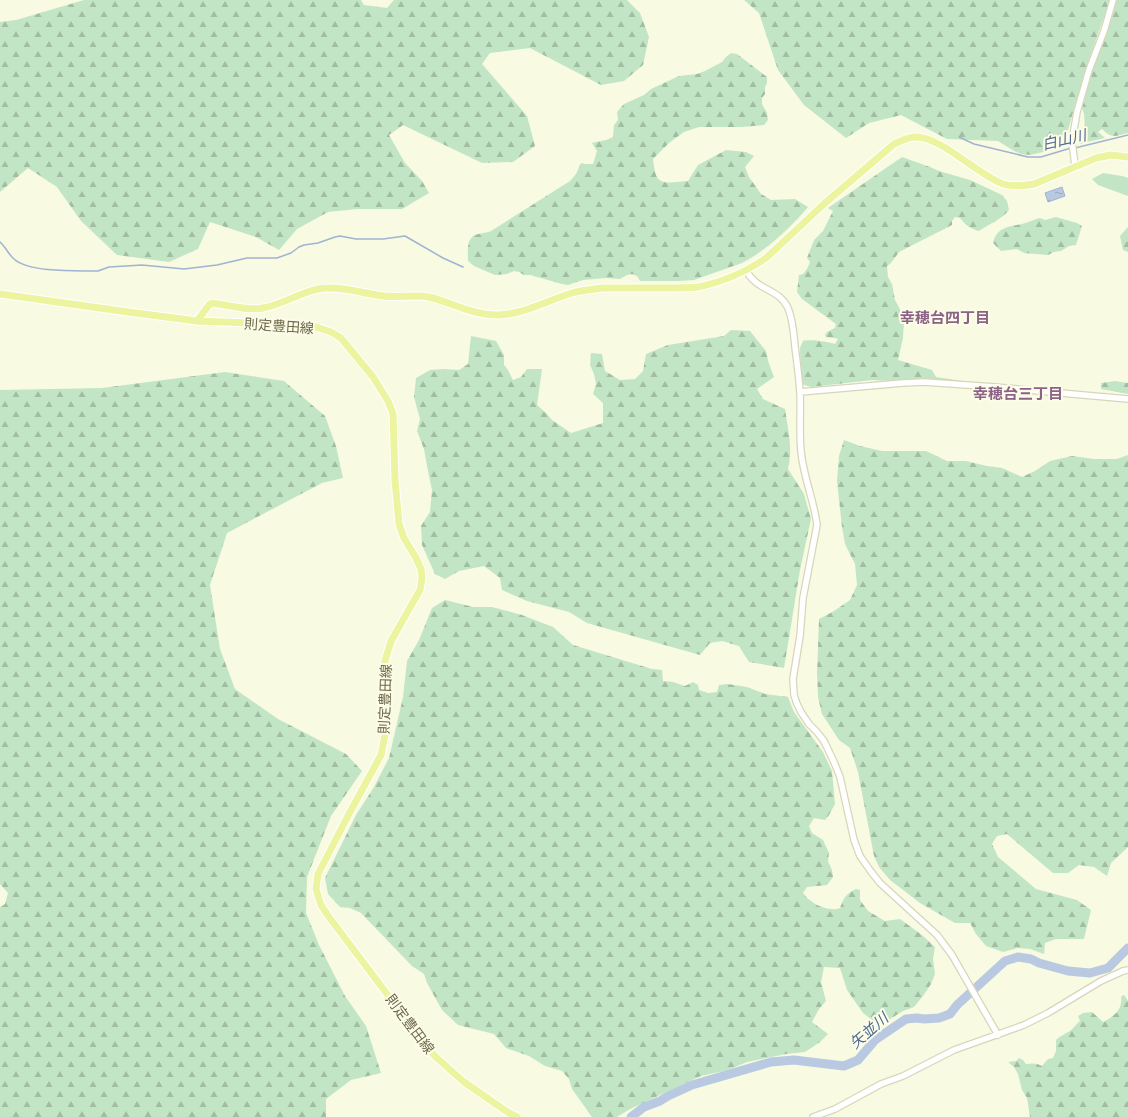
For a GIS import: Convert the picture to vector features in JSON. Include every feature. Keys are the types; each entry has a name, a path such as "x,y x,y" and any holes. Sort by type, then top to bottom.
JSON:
{"main road":[{"path":"197,321 212,303 244,308 264,308 317,288 343,289 384,296 415,295 447,302 482,314 500,315 531,308 571,293 602,288 697,287 723,280 758,264 894,144 906,138 916,137 933,141 991,178 1013,186 1026,186 1034,184 1096,158 1111,155 1128,156"},
{"name":"則定豊田線","path":"0,294 197,321 316,327 331,332 341,338 373,377 388,401 393,414 395,480 399,524 404,538 421,569 422,578 420,590 391,641 385,661 385,735 381,755 318,874 316,889 321,905 329,917 424,1046 464,1082 517,1117"}],"street":[{"path":"1075,166 1072,141 1077,112 1089,70 1104,31 1113,0"},
{"path":"746,270 755,282 780,297 788,308 794,341 800,392 801,451 817,525 804,598 793,679 796,699 801,712 824,741 834,762 840,777 854,840 860,856 880,883 937,935 952,955 998,1035"},
{"path":"800,392 924,382 1128,399"},
{"path":"813,1117 835,1109 881,1084 903,1076 954,1050 1024,1025 1048,1013 1101,982 1128,970"}],"green space":[{"path":"84,0 361,0 364,5 387,8 394,0 627,0 640,13 649,37 643,65 624,81 601,85 530,48 490,53 482,64 527,116 535,146 513,162 482,163 403,125 389,135 405,163 422,181 429,193 402,209 357,209 328,212 297,229 279,250 256,237 210,222 198,249 169,262 117,255 81,221 57,187 28,168 0,192 0,22 16,20"},
{"path":"744,0 1110,0 1086,68 1068,130 1064,135 1053,142 1056,149 1030,155 1021,154 1014,151 998,141 947,139 901,115 869,123 846,138 804,105 778,70 759,13"},
{"path":"1117,0 1128,0 1128,133 1114,136 1108,134 1102,129 1098,132 1105,138 1087,142 1085,141 1080,144 1075,140 1075,137 1079,136 1085,128 1082,108 1092,72"},
{"path":"731,53 737,54 767,77 762,104 767,113 768,120 764,125 742,127 699,127 684,132 669,143 653,159 655,171 658,179 661,181 688,181 698,165 726,150 746,152 754,156 745,167 749,177 761,194 771,200 795,199 808,207 769,245 742,263 694,280 679,281 640,281 637,276 632,274 620,279 605,278 583,280 568,285 530,275 524,275 514,271 507,274 495,275 474,266 468,261 468,246 472,237 491,231 570,181 576,174 581,163 593,164 597,151 592,143 613,137 614,125 618,120 617,112 624,104 679,76 697,74 705,71 722,62"},
{"path":"902,157 939,171 970,180 1002,195 1007,201 1009,210 1006,214 979,231 968,226 960,218 955,217 952,221 952,225 899,252 887,266 888,277 892,284 895,300 904,320 903,338 898,360 932,370 936,377 977,383 979,387 873,380 811,387 801,384 800,348 803,341 806,340 835,344 838,339 826,337 825,335 827,332 835,328 836,324 802,299 797,292 799,275 803,274 810,262 807,258 814,240 823,231 833,211 828,208"},
{"path":"1103,173 1128,178 1128,196 1098,185 1092,179"},
{"path":"1056,217 1082,226 1076,245 1069,246 1061,251 1048,255 1024,253 1017,249 1001,251 993,243 997,234 1004,229 1040,218 1045,220"},
{"path":"1128,227 1128,252 1123,250 1120,236"},
{"path":"731,330 750,331 766,351 774,377 757,389 763,399 785,409 790,447 788,469 804,494 811,519 800,570 784,668 749,662 739,646 722,641 710,643 700,655 587,623 569,612 527,601 502,590 500,578 484,566 459,571 445,579 435,574 422,545 421,526 430,512 432,490 424,449 417,431 420,419 414,397 416,378 430,370 459,370 468,364 471,336 496,341 504,355 504,365 513,380 521,377 527,369 542,369 537,405 552,420 571,433 603,423 603,403 593,394 596,384 590,365 591,353 602,354 605,371 620,380 635,379 643,371 646,354 668,345 724,336"},
{"path":"225,372 284,381 325,416 336,446 343,478 322,483 227,533 210,585 220,649 235,689 278,719 346,754 362,771 331,816 307,877 306,913 319,945 345,996 366,1026 381,1073 351,1080 326,1099 326,1117 0,1117 0,907 5,904 8,893 0,884 0,390 102,388"},
{"path":"1115,381 1128,383 1128,394 1101,389 1101,383"},
{"path":"844,440 860,446 882,451 926,451 947,461 966,461 1002,468 1022,477 1035,471 1050,461 1072,456 1094,459 1117,459 1128,455 1128,847 1111,863 1107,876 1094,867 1079,865 1068,873 1053,873 1007,834 997,836 992,844 998,857 1036,889 1077,900 1091,910 1084,939 1056,939 1045,943 1044,954 1030,949 1018,948 1003,952 986,946 976,934 970,923 955,923 920,903 890,880 879,867 874,856 858,772 850,748 839,740 822,714 818,697 817,673 819,619 850,600 857,585 855,564 845,544 837,481 839,456"},
{"path":"445,600 473,607 492,607 522,615 553,627 573,645 652,669 662,670 663,681 673,682 685,686 693,682 698,685 699,690 708,693 717,692 719,685 728,684 747,687 765,694 788,697 794,712 823,752 832,771 835,804 825,820 814,818 809,826 812,833 823,840 829,853 828,861 833,877 827,885 807,887 803,893 808,899 824,908 837,909 840,908 844,898 848,894 856,889 860,890 860,900 868,911 885,921 900,919 922,935 935,947 933,959 935,974 931,984 914,1007 903,1011 890,1019 876,1023 863,1013 847,990 840,968 824,967 821,982 826,1001 819,1009 812,1022 828,1034 820,1042 805,1052 786,1054 747,1062 728,1070 701,1076 630,1109 617,1117 592,1117 572,1089 569,1079 562,1071 545,1066 529,1056 506,1048 494,1034 458,1025 442,1010 427,983 424,974 412,966 361,913 350,908 340,907 328,894 325,878 356,815 374,787 389,758 403,697 407,661 419,640 432,608"},
{"path":"1123,995 1128,1001 1128,1117 1030,1117 1027,1098 1022,1090 1018,1074 1014,1067 1008,1062 1016,1061 1019,1058 1026,1064 1038,1064 1042,1066 1048,1059 1053,1058 1056,1051 1056,1040 1070,1031 1080,1021 1078,1016 1083,1013 1092,1012 1103,1022 1110,1018 1119,1009 1121,997"}],"water":[{"path":"1062,187 1065,196 1048,202 1045,193"}],"waterway":[{"name":"白山川","path":"1075,148 1128,135"},
{"name":"白山川","path":"959,137 974,144 1028,157 1041,157 1071,148"},
{"path":"0,242 14,259 29,266 51,270 98,271 109,267 142,265 184,269 217,265 247,258 277,258 291,253 304,245 318,243 340,236 356,239 383,239 405,236 443,258 463,267"},
{"name":"矢並川","path":"631,1117 644,1107 660,1101 692,1085 771,1062 794,1060 844,1066 858,1060 875,1040 906,1019 939,1018 950,1014 957,1005 1005,961 1018,957 1031,959 1039,963 1068,971 1090,973 1108,968 1128,948"}],"district":[{"name":"幸穂台四丁目","path":"945,318"},
{"name":"幸穂台三丁目","path":"1018,394"}]}
